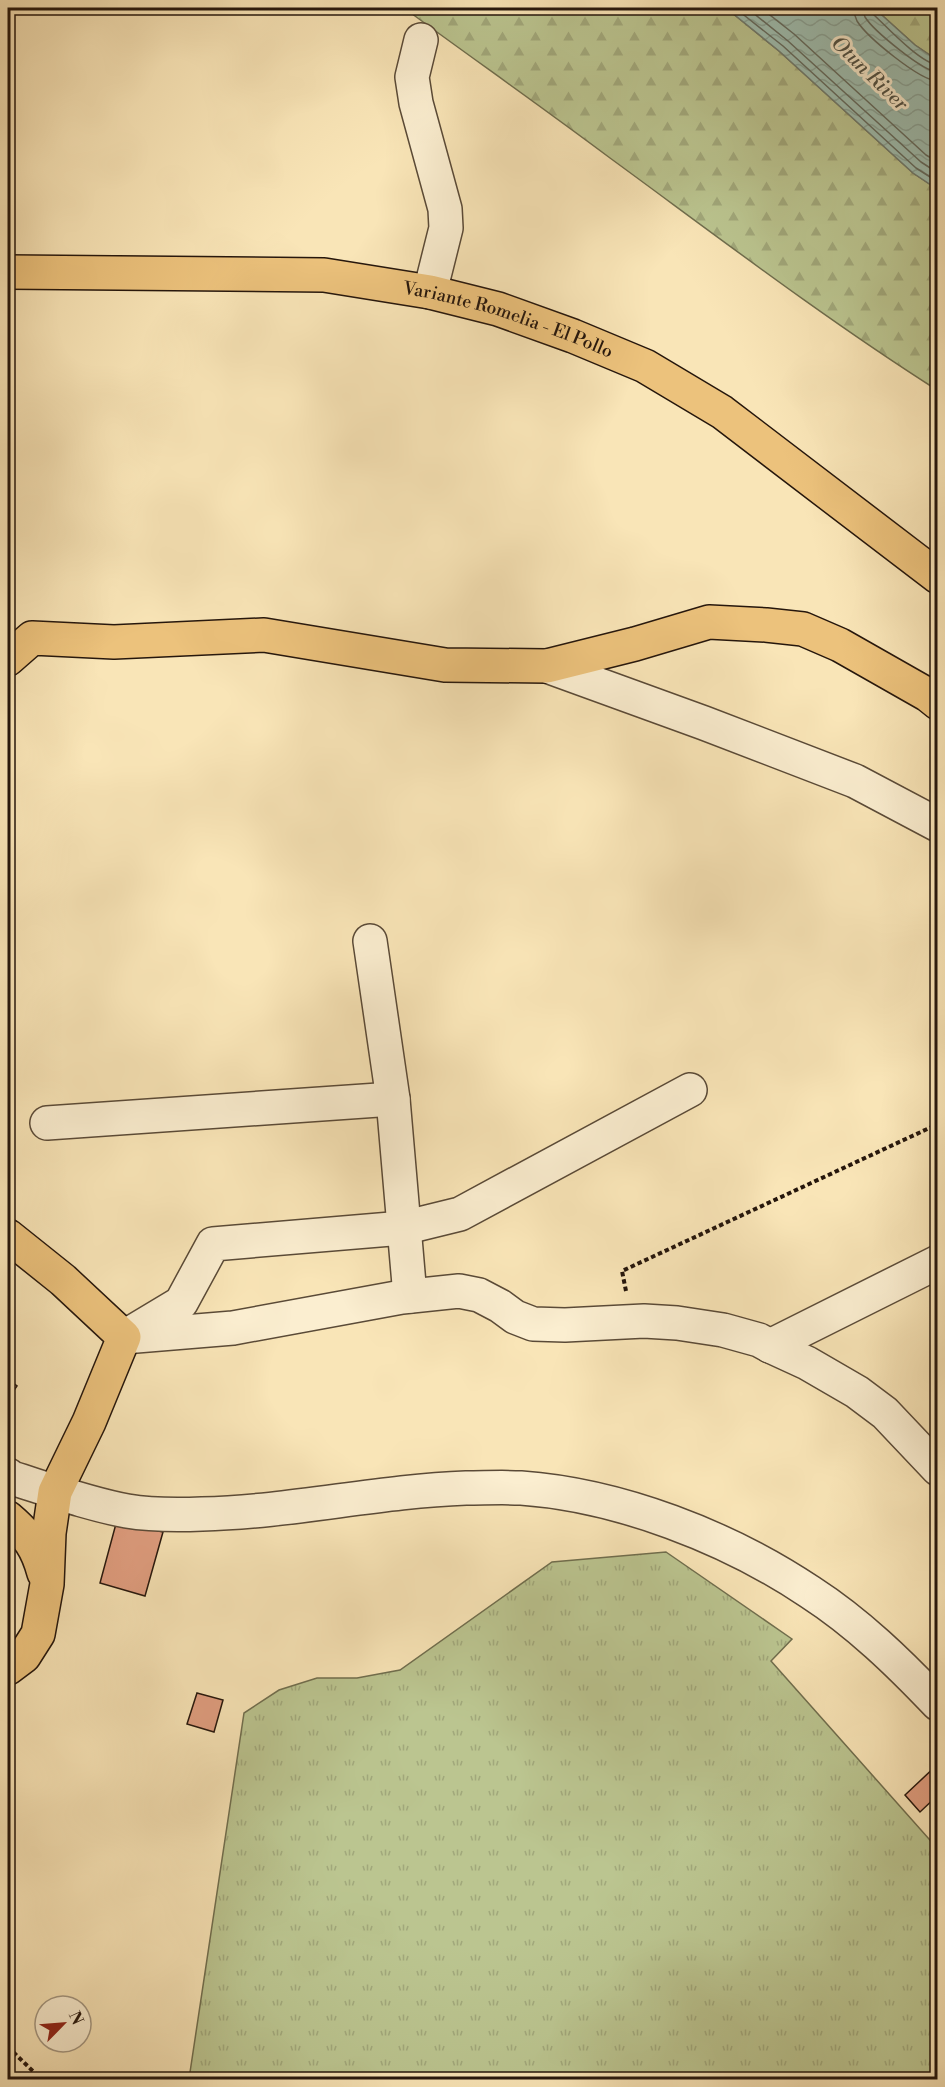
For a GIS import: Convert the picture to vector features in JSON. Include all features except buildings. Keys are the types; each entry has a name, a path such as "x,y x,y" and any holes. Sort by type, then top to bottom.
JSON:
{"main road":[{"name":"Variante Romelia - El Pollo","path":"8,272 324,275 430,292 498,309 573,336 645,366 722,412 938,577"},
{"path":"8,659 20,637 114,642 264,635 445,665 547,666 709,622 803,629 840,645 938,703"},
{"path":"8,1236 63,1280 124,1337 89,1422 55,1492 49,1533 47,1584 39,1634 24,1656 8,1668"},
{"path":"47,1584 33,1542 8,1517 26,1511 55,1492"}],"street":[{"path":"421,40 412,77 413,86 445,209 446,228 430,292"},
{"path":"547,666 855,781 938,825"},
{"path":"370,941 393,1100 410,1296"},
{"path":"124,1337 181,1304 213,1244 403,1228 460,1214 690,1090"},
{"path":"47,1123 393,1100"},
{"path":"770,1346 938,1262"},
{"path":"124,1337 234,1328 410,1296 459,1291 479,1295 515,1317 533,1324 677,1323 723,1330 759,1340 857,1392 885,1413 938,1469"},
{"path":"8,1475 55,1492 128,1511 182,1515 242,1513 464,1488 521,1488 576,1496 630,1508 688,1528 762,1564 810,1592 851,1622 901,1665 938,1704"}],"path":[{"path":"631,1322 622,1271 938,1124"},
{"path":"8,2047 42,2079"}],"green space":[{"path":"404,8 726,8 779,51 913,173 937,189 937,390 772,277"},
{"path":"874,8 937,8 937,60 915,45"},
{"path":"666,1552 792,1639 771,1661 937,1848 937,2079 189,2079 244,1713 279,1690 317,1678 357,1678 400,1670 552,1562"}],"water":[{"name":"Otun River","path":"726,8 874,8 915,45 937,60 937,189 913,173 779,51"}]}
